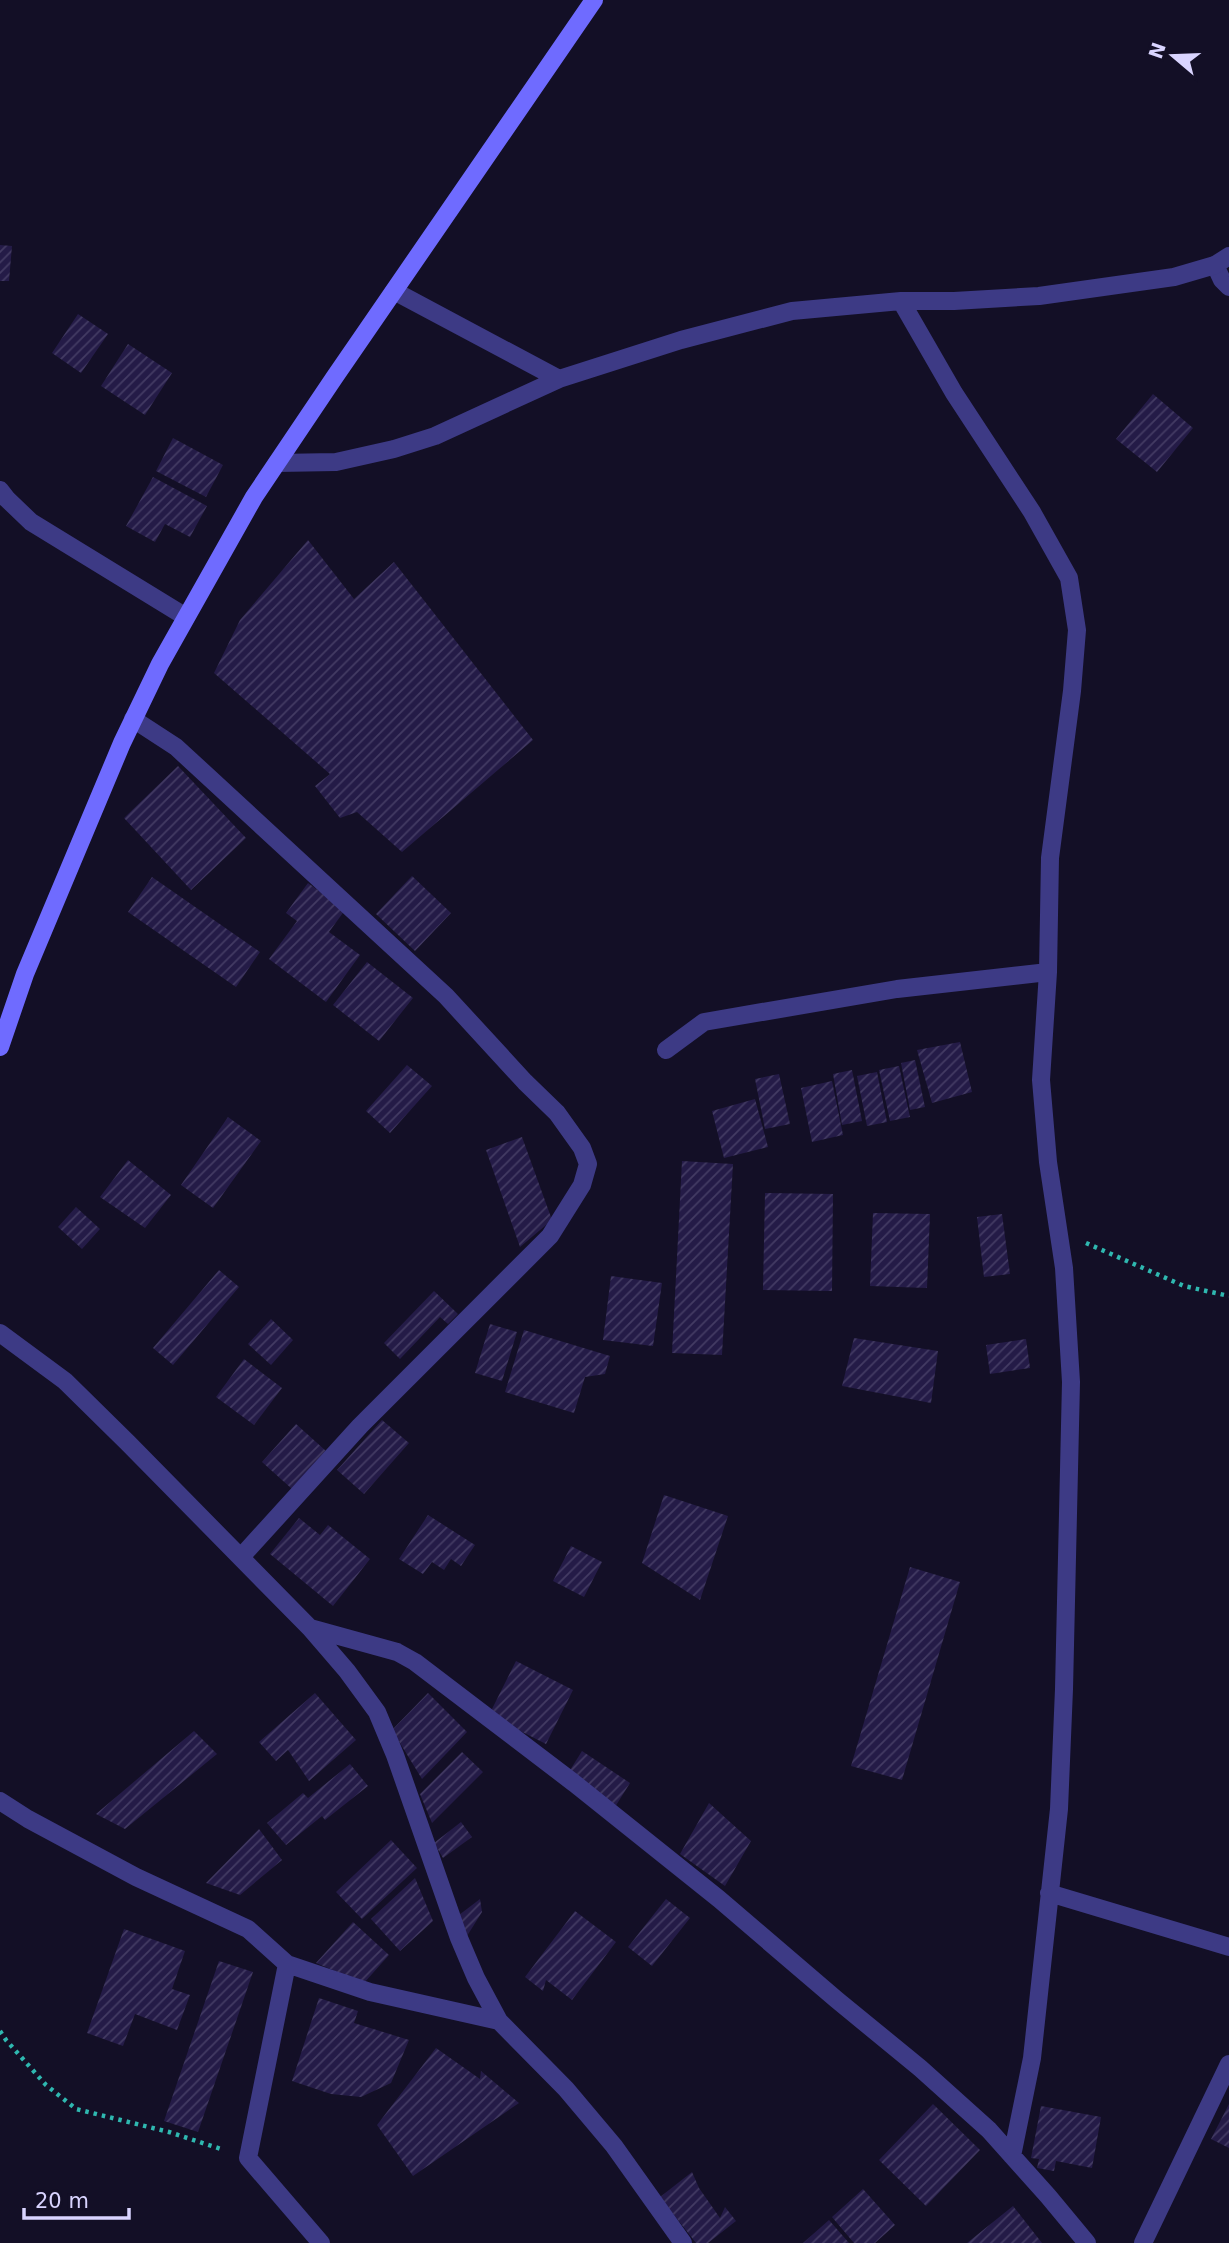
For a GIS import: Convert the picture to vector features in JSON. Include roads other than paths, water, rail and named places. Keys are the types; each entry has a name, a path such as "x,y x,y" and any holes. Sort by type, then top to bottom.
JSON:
{"street":[{"path":"0,1047 25,974 133,719 160,664 254,497 594,0"},
{"path":"277,463 336,462 394,449 435,436 559,379 681,340 792,311 901,301 1040,296 1174,277 1222,261 1222,281 1229,287"},
{"path":"394,292 559,379"},
{"path":"901,301 954,393 1032,512 1069,578 1077,630 1076,657 1050,858 1048,972 1041,1080 1048,1162 1065,1268 1071,1382 1059,1809 1032,2058 1012,2156"},
{"path":"0,490 31,522 186,617"},
{"path":"133,719 176,747 446,996 557,1113 582,1148 588,1164 582,1185 550,1236 359,1426 241,1557"},
{"path":"666,1050 704,1022 897,989 1048,972"},
{"path":"0,1334 65,1381 241,1557 310,1628 347,1671 377,1712 459,1938 499,2021 566,2089 614,2146 683,2243"},
{"path":"310,1628 397,1652 415,1662 574,1783 719,1899 920,2068 989,2130 1087,2243"},
{"path":"0,1801 135,1877 248,1928 287,1964 370,1992 499,2021"},
{"path":"1049,1893 1229,1947"},
{"path":"287,1964 248,2158 321,2243"},
{"path":"1143,2243 1229,2064"}]}
